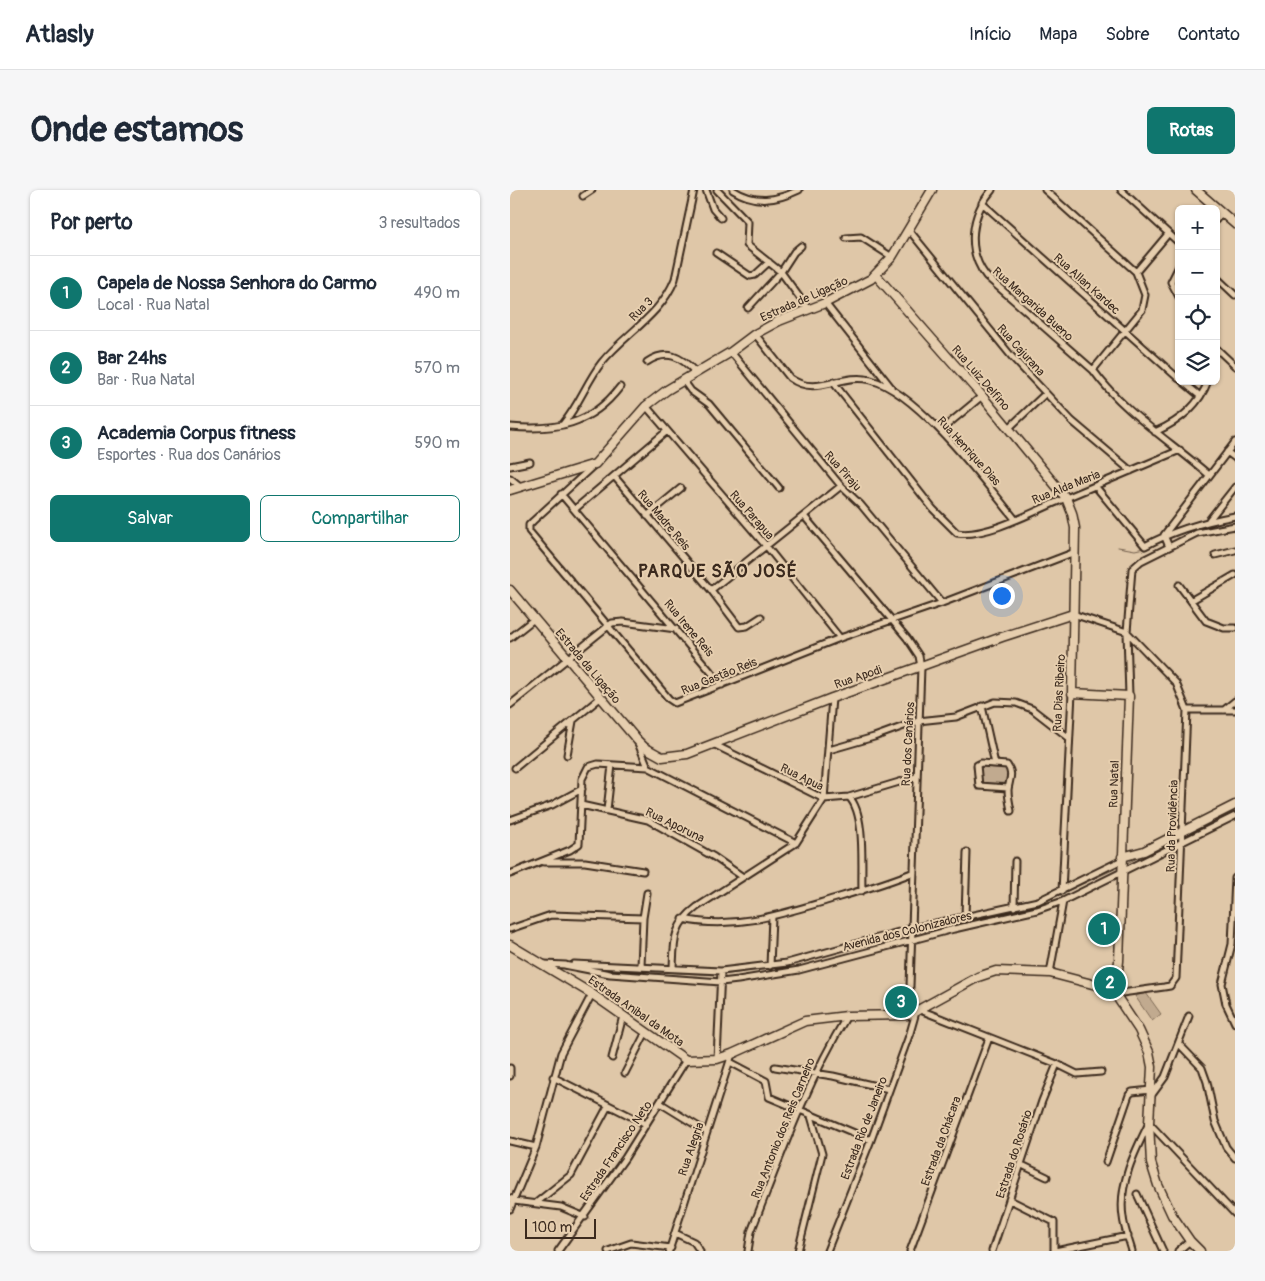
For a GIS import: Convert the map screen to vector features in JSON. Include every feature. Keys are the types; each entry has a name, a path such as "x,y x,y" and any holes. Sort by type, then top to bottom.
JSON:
{"street":[{"path":"583,196 592,190"},
{"name":"Rua 3","path":"563,424 573,412 602,362 625,338 650,318 670,291 675,279 694,190"},
{"path":"706,190 712,209 721,218"},
{"path":"717,190 748,222 747,242 749,246 781,272 808,309"},
{"path":"733,190 743,196 770,201 798,190"},
{"name":"Estrada de Ligação","path":"532,538 529,526 561,494 596,464 646,406 683,380 732,352 755,334 825,303 876,275 892,257 932,190"},
{"name":"Rua Margarida Bueno","path":"992,190 982,203 974,224 974,245 978,267 1093,370 1106,388 1140,421 1180,450 1209,475"},
{"path":"1045,190 1136,272 1145,295 1142,310 1093,370"},
{"path":"1121,190 1175,240"},
{"path":"1196,190 1209,205"},
{"name":"Rua Allan Kardec","path":"982,203 1086,298 1175,375"},
{"path":"1220,217 1235,224"},
{"name":"Rua Cajurana","path":"909,230 973,311 1046,393 1072,421 1130,472"},
{"path":"1136,272 1168,234"},
{"path":"846,238 861,237 892,257"},
{"path":"748,308 781,272 794,252 801,246"},
{"path":"716,253 750,276 755,275 769,262"},
{"path":"1175,274 1171,282 1175,290"},
{"name":"Rua Luiz Delfino","path":"876,275 982,396 1066,498"},
{"path":"1220,281 1235,295"},
{"path":"825,303 895,391"},
{"name":"Rua Henrique Dias","path":"755,334 790,378 798,383 810,387 859,378 868,379 895,391 941,430 1015,519"},
{"name":"Rua Piraju","path":"732,352 841,486 861,505 942,602"},
{"path":"1220,352 1235,366"},
{"path":"647,362 660,355 675,355 696,373"},
{"path":"683,380 691,391 709,404 779,488"},
{"name":"Rua Alda Maria","path":"833,382 933,509 957,533 974,534 1015,519 1096,487 1180,450"},
{"name":"Rua Allan Kardec","path":"1186,385 1200,396"},
{"path":"1155,432 1170,426 1184,415 1200,396 1206,385"},
{"path":"510,427 547,428 589,417 605,404 620,387"},
{"path":"1009,428 1046,393"},
{"path":"941,430 982,396"},
{"name":"Rua Parapua","path":"646,406 840,638"},
{"path":"575,509 667,431"},
{"path":"1164,536 1235,442"},
{"path":"1227,452 1235,458"},
{"path":"510,466 530,462"},
{"path":"510,490 596,464"},
{"name":"Rua Madre Reis","path":"614,476 711,590 739,627 747,626 761,616"},
{"path":"510,478 520,486"},
{"path":"711,590 766,548 841,486"},
{"path":"1096,487 1145,546 1164,536 1208,520 1235,516"},
{"path":"1208,520 1235,487"},
{"path":"647,516 680,488"},
{"name":"Rua Irene Reis","path":"561,494 677,629 722,685"},
{"name":"Rua Dias Ribeiro","path":"1062,891 1065,856 1068,737 1072,693 1072,614 1075,552 1072,513 1066,498"},
{"name":"Rua dos Canários","path":"804,516 915,649 921,667 912,940 915,1012"},
{"path":"1164,536 1169,546 1197,534 1235,526"},
{"name":"Rua Gastão Reis","path":"532,538 671,702 681,702 840,638 1075,552"},
{"name":"Rua Natal","path":"1115,994 1119,961 1129,696 1127,632 1132,574 1135,565 1169,546"},
{"path":"1214,555 1235,550"},
{"path":"1192,600 1235,576"},
{"path":"1180,585 1206,621 1224,628 1235,628"},
{"name":"Estrada da Ligação","path":"510,590 600,698 637,740 653,753"},
{"path":"1072,614 1127,632"},
{"name":"Rua Apodi","path":"653,753 662,757 672,757 714,744 832,698 1072,614"},
{"path":"510,638 534,618"},
{"path":"510,705 607,626 623,622 677,629"},
{"name":"Rua da Providência","path":"1115,994 1170,986 1176,978 1187,710 1176,683 1127,632"},
{"path":"1072,693 1129,696"},
{"path":"516,768 600,698"},
{"path":"673,968 674,939 677,928 683,919 697,907 796,843 824,799 832,698"},
{"path":"1224,710 1235,701"},
{"path":"829,750 874,738 918,721 942,720 982,706 1001,702 1024,705 1049,720 1068,737"},
{"path":"982,706 995,764"},
{"path":"1187,710 1235,710"},
{"path":"566,755 574,720"},
{"path":"637,740 648,766"},
{"name":"Rua Apua","path":"714,744 824,799 849,797 916,777"},
{"path":"510,874 577,847 580,832 583,773 588,767 598,764 648,766 796,843"},
{"path":"1008,788 982,787 977,784 978,765 995,764 1009,767 1011,778 1008,788 1011,811"},
{"path":"607,810 612,765"},
{"path":"510,820 552,805 582,789"},
{"path":"849,797 859,814 862,891"},
{"name":"Rua Aporuna","path":"581,805 648,820 714,857 743,877"},
{"name":"Avenida dos Colonizadores","path":"564,964 603,973 721,976 799,970 1063,902 1144,851 1235,805"},
{"name":"Avenida dos Colonizadores","path":"544,964 642,966 662,973 673,968 721,976 770,966 965,917 1038,901 1122,864 1181,842 1235,816"},
{"path":"965,917 967,852"},
{"path":"1014,907 1015,860"},
{"path":"543,862 585,862 643,871"},
{"path":"683,919 719,924 772,917 862,891 914,872"},
{"path":"1235,878 1234,920 1229,958 1222,984 1226,1004 1235,1022"},
{"path":"642,966 643,918 647,893"},
{"path":"1050,973 1063,902"},
{"path":"510,929 552,915 643,918"},
{"path":"770,966 772,917"},
{"name":"Estrada Anibal da Mota","path":"511,943 592,994 686,1060 717,1059 806,1021 847,1016 915,1012 987,973 1005,970 1050,973 1100,986 1115,994"},
{"path":"717,1059 721,976"},
{"path":"510,1209 512,1200 536,1147 553,1077 566,1041 592,994"},
{"path":"1115,994 1139,1030 1149,1052 1152,1073 1149,1123 1150,1156 1158,1185 1172,1215 1190,1241 1200,1251"},
{"path":"915,1012 1057,1064 1077,1074 1101,1072"},
{"name":"Estrada Rio de Janeiro","path":"827,1251 871,1140 915,1012"},
{"path":"612,1058 624,1016"},
{"name":"Rua Antonio dos Reis Carneiro","path":"748,1251 751,1232 798,1111 814,1074 847,1016"},
{"path":"1151,1094 1165,1076 1189,1016"},
{"path":"625,1073 646,1032"},
{"name":"Estrada da Chácara","path":"910,1251 989,1038"},
{"path":"1179,1044 1202,1068 1207,1082 1215,1122 1226,1146 1235,1158"},
{"name":"Rua Alegria","path":"670,1249 732,1054"},
{"name":"Estrada Francisco Neto","path":"558,1251 585,1217 686,1060"},
{"path":"730,1062 766,1082 769,1097 798,1111 871,1140"},
{"name":"Estrada do Rosário","path":"992,1251 1022,1166 1042,1101 1057,1064"},
{"path":"776,1067 847,1078 889,1089"},
{"path":"510,1068 510,1076"},
{"path":"1152,1073 1165,1076"},
{"path":"553,1077 646,1124"},
{"path":"1106,1162 1129,1095 1132,1092 1151,1094"},
{"path":"660,1103 707,1132"},
{"path":"536,1203 570,1175 585,1152 608,1106"},
{"path":"798,1251 822,1154 822,1147 813,1129 811,1116"},
{"path":"1149,1123 1235,1214"},
{"path":"1132,1251 1122,1217 1122,1200 1132,1158 1149,1123"},
{"path":"510,1141 536,1147"},
{"path":"1022,1166 1047,1177"},
{"path":"1137,1194 1163,1251"},
{"path":"512,1200 561,1207 585,1217"},
{"path":"1010,1200 1054,1222 1055,1251 1128,1236"},
{"path":"675,1233 694,1242 700,1251"},
{"path":"1178,1251 1190,1241"},
{"path":"608,1251 631,1243 670,1249"}],"shaded area":[{"path":"980,767 1007,767 1007,783 980,784"},
{"path":"1146,993 1161,1014 1152,1021 1135,996"}],"waterway":[{"path":"1118,547 1135,550 1144,548"},
{"path":"1127,863 1144,855"},
{"path":"915,934 1044,902 1119,867"},
{"path":"876,941 911,935"},
{"path":"722,975 790,966 850,948"},
{"path":"602,969 718,975"}],"place":[{"name":"Capela de Nossa Senhora do Carmo","path":"1104,929"},
{"name":"Bar 24hs","path":"1110,983"},
{"name":"Academia Corpus fitness","path":"901,1002"}],"district":[{"name":"PARQUE SÃO JOSÉ","path":"718,571"}]}
